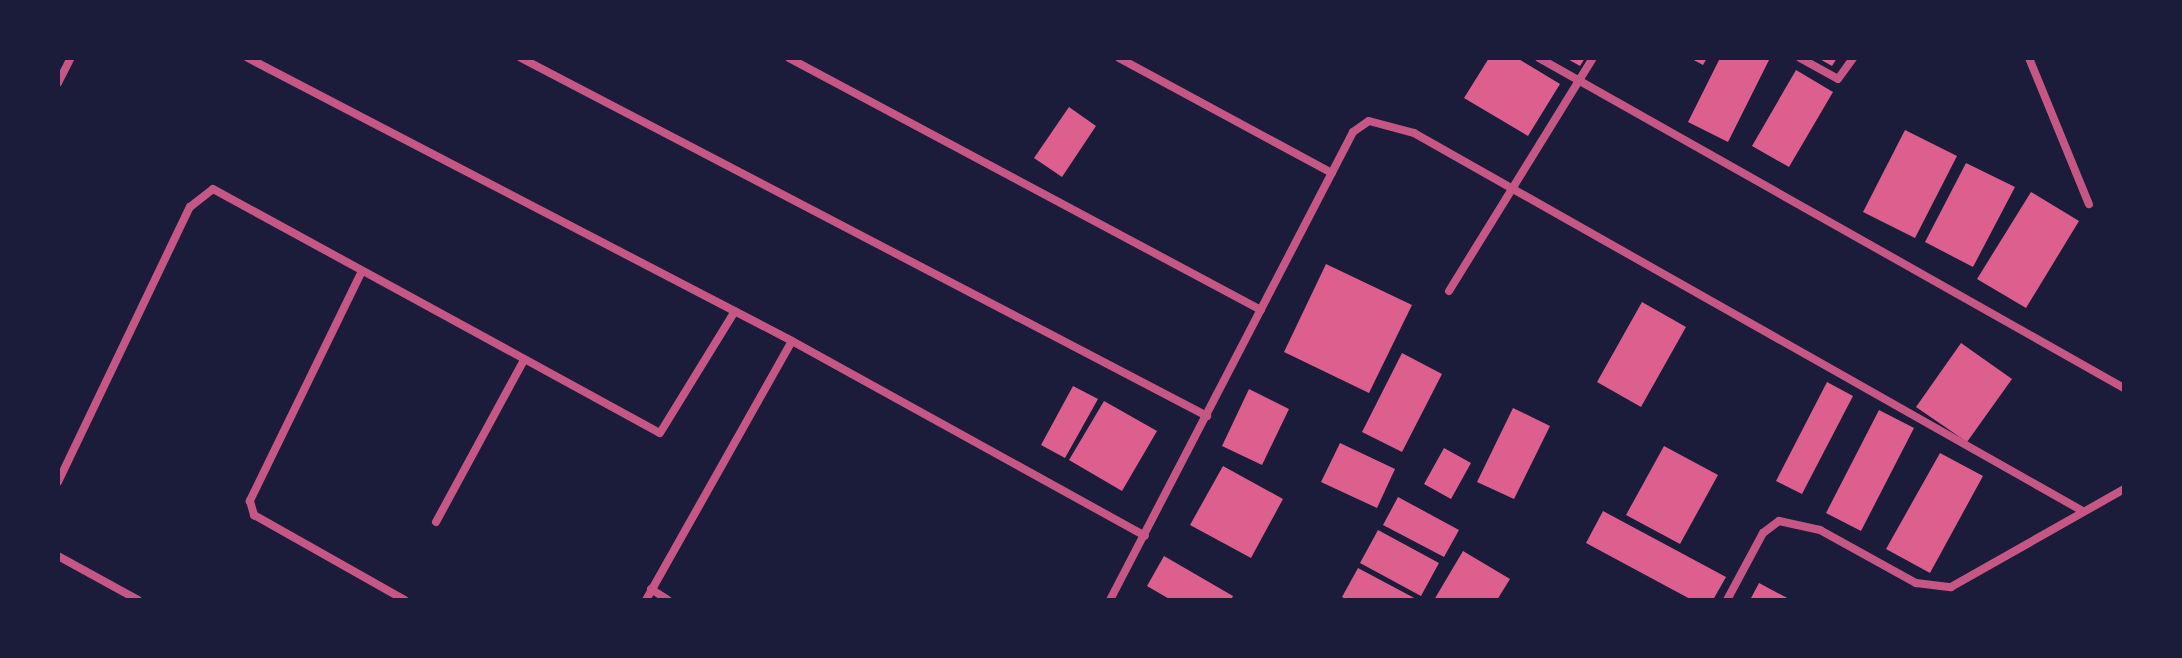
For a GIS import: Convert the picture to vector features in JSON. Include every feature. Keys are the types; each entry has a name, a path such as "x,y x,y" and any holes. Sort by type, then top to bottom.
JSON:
{"street":[{"path":"58,83 71,58"},
{"path":"248,58 792,341 1145,536"},
{"path":"521,58 1207,416"},
{"path":"789,58 1261,310"},
{"path":"1119,58 1332,173"},
{"path":"1539,58 2124,388"},
{"path":"1449,291 1593,58"},
{"path":"1800,58 1838,79 1853,58"},
{"path":"2029,58 2089,204"},
{"path":"1110,600 1353,132 1369,121 1391,123 2081,510"},
{"path":"58,482 201,194 232,194 361,273 660,433 735,311"},
{"path":"361,273 250,501 254,515 405,600"},
{"path":"646,600 792,341"},
{"path":"436,522 523,362"},
{"path":"1727,600 1763,533 1779,521 1820,530 1916,583 1951,587 2081,510 2124,489"},
{"path":"58,556 138,600"},
{"path":"651,589 668,600"}],"building":[{"path":"1489,58 1517,58 1560,84 1528,136 1464,98"},
{"path":"1566,58 1585,58 1580,66"},
{"path":"1690,58 1707,58 1703,65"},
{"path":"1720,58 1770,58 1728,142 1688,122"},
{"path":"1818,58 1837,58 1832,66"},
{"path":"1796,70 1833,92 1789,167 1752,146"},
{"path":"1069,107 1096,126 1062,177 1034,158"},
{"path":"1905,130 1957,156 1915,238 1863,212"},
{"path":"1966,163 2015,187 1973,267 1925,242"},
{"path":"2031,192 2079,221 2026,308 1977,279"},
{"path":"1326,264 1412,305 1369,393 1284,352"},
{"path":"1642,302 1686,327 1641,407 1597,382"},
{"path":"1961,343 2012,379 1967,442 1916,407"},
{"path":"1402,353 1442,374 1402,452 1362,432"},
{"path":"1827,382 1853,396 1802,494 1776,481"},
{"path":"1073,386 1098,399 1065,458 1041,445"},
{"path":"1249,389 1289,409 1262,465 1222,446"},
{"path":"1104,401 1157,431 1122,491 1069,460"},
{"path":"1513,408 1550,426 1514,499 1477,482"},
{"path":"1879,410 1914,428 1861,531 1826,513"},
{"path":"1340,443 1395,469 1377,508 1321,482"},
{"path":"1664,446 1718,475 1680,544 1626,515"},
{"path":"1444,448 1471,463 1451,499 1424,484"},
{"path":"1940,453 1983,476 1930,573 1886,549"},
{"path":"1223,466 1283,499 1251,558 1190,525"},
{"path":"1398,497 1459,530 1444,557 1383,525"},
{"path":"1603,511 1726,577 1713,600 1692,600 1586,543"},
{"path":"1378,530 1439,563 1421,596 1360,563"},
{"path":"1463,551 1510,579 1497,600 1434,600"},
{"path":"1164,556 1233,596 1231,600 1171,600 1147,586"},
{"path":"1358,568 1418,600 1347,600 1342,597"},
{"path":"1759,583 1791,600 1750,600"}]}
